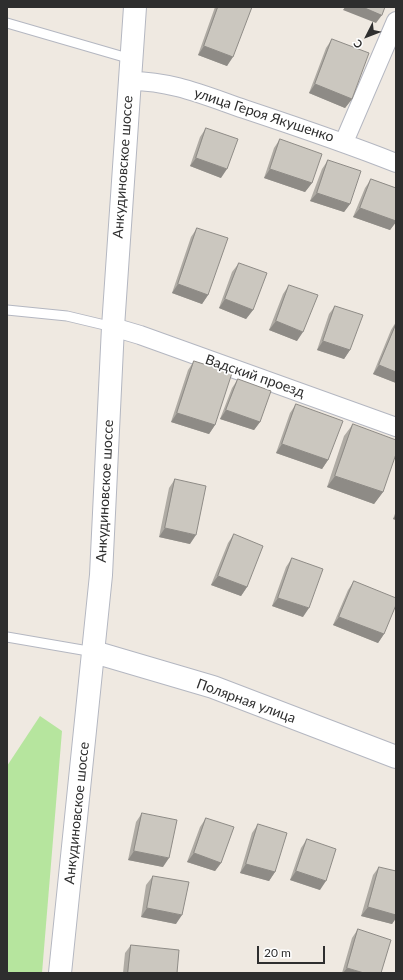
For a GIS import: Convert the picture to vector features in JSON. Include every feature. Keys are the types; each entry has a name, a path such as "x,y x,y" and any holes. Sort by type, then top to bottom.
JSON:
{"main road":[{"name":"Анкудиновское шоссе","path":"60,973 101,575 113,327 135,7"},
{"name":"Полярная улица","path":"94,652 213,687 396,758"}],"street":[{"path":"344,142 396,21"},
{"name":"улица Героя Якушенко","path":"129,81 144,81 179,87 344,142 396,162"},
{"name":"Вадский проезд","path":"113,327 350,410 396,428"}],"lane":[{"path":"7,23 131,59"},
{"path":"7,310 67,316 113,327"},
{"path":"7,637 94,652"}],"green space":[{"path":"40,716 62,731 42,973 7,973 7,766"}],"building":[{"path":"218,7 252,7 233,57 204,46"},
{"path":"363,7 385,7 382,15"},
{"path":"332,39 369,53 352,99 315,84"},
{"path":"206,128 238,139 227,169 196,158"},
{"path":"280,139 322,154 312,183 270,169"},
{"path":"328,160 361,171 350,204 317,193"},
{"path":"371,179 396,188 396,221 360,208"},
{"path":"197,228 228,238 208,295 178,284"},
{"path":"239,263 267,273 253,310 225,299"},
{"path":"289,285 318,295 303,332 276,321"},
{"path":"335,306 363,315 350,350 323,341"},
{"path":"396,324 396,372 379,365"},
{"path":"194,361 232,373 215,425 177,413"},
{"path":"238,379 271,391 260,422 226,410"},
{"path":"296,404 343,421 328,460 282,444"},
{"path":"353,424 396,440 396,454 383,492 335,476"},
{"path":"175,479 206,486 196,535 165,528"},
{"path":"234,534 263,546 247,587 218,576"},
{"path":"292,558 323,569 309,608 278,598"},
{"path":"354,581 396,598 396,605 384,634 339,617"},
{"path":"142,813 177,820 169,858 134,851"},
{"path":"206,818 234,827 221,863 194,853"},
{"path":"258,824 287,833 275,872 246,864"},
{"path":"307,839 336,849 326,881 296,871"},
{"path":"379,867 396,871 396,915 368,907"},
{"path":"153,876 189,882 182,915 147,908"},
{"path":"358,929 391,940 381,973 364,973 347,968"},
{"path":"131,945 179,950 177,973 128,973"}]}
